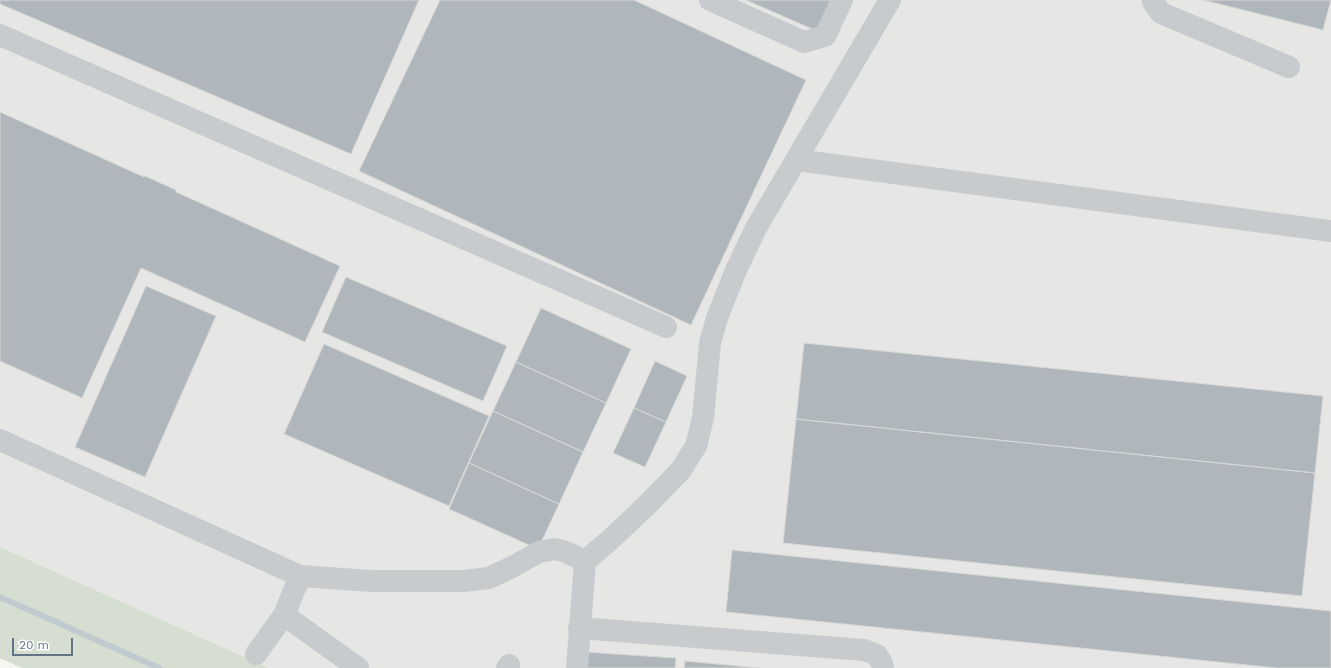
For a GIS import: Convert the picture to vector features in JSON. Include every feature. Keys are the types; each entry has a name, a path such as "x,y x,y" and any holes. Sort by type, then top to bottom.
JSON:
{"street":[{"path":"710,0 804,42 825,36 842,0"},
{"path":"577,668 585,561 621,530 681,470 696,446 703,418 710,344 717,318 736,270 756,228 890,0"},
{"path":"1153,0 1162,13 1289,67"},
{"path":"0,35 666,327"},
{"path":"796,160 1331,230"},
{"path":"0,440 300,576 371,581 462,581 489,578 539,552 555,549 566,552 585,561"},
{"path":"256,654 284,615 300,576"},
{"path":"284,615 358,668"},
{"path":"579,628 864,650 877,655 883,668"}],"shaded area":[{"path":"0,0 1331,0 1331,668 269,668 0,547"},
{"path":"0,547 269,668 22,668 0,658"}],"building":[{"path":"0,0 419,0 351,154 0,4"},
{"path":"440,0 634,0 806,80 691,325 359,171"},
{"path":"746,0 833,0 819,32"},
{"path":"1203,0 1331,0 1323,30"},
{"path":"0,112 176,190 176,192 340,266 305,342 141,268 82,398 0,361"},
{"path":"346,277 507,346 483,401 322,332"},
{"path":"146,286 216,316 145,477 75,447"},
{"path":"541,308 631,349 606,403 516,362"},
{"path":"804,343 1323,396 1315,473 796,419"},
{"path":"324,344 489,416 449,506 284,434"},
{"path":"655,361 687,376 666,422 634,408"},
{"path":"516,362 606,403 583,452 493,411"},
{"path":"634,408 666,422 645,467 613,453"},
{"path":"493,411 583,452 559,504 469,463"},
{"path":"796,419 1315,473 1302,596 783,543"},
{"path":"469,463 559,504 538,549 449,509"},
{"path":"732,550 1331,611 1331,668 1277,668 726,612"},
{"path":"585,652 676,658 675,668 584,668"},
{"path":"685,661 760,668 684,668"}],"waterway":[{"path":"0,597 159,668"}]}
